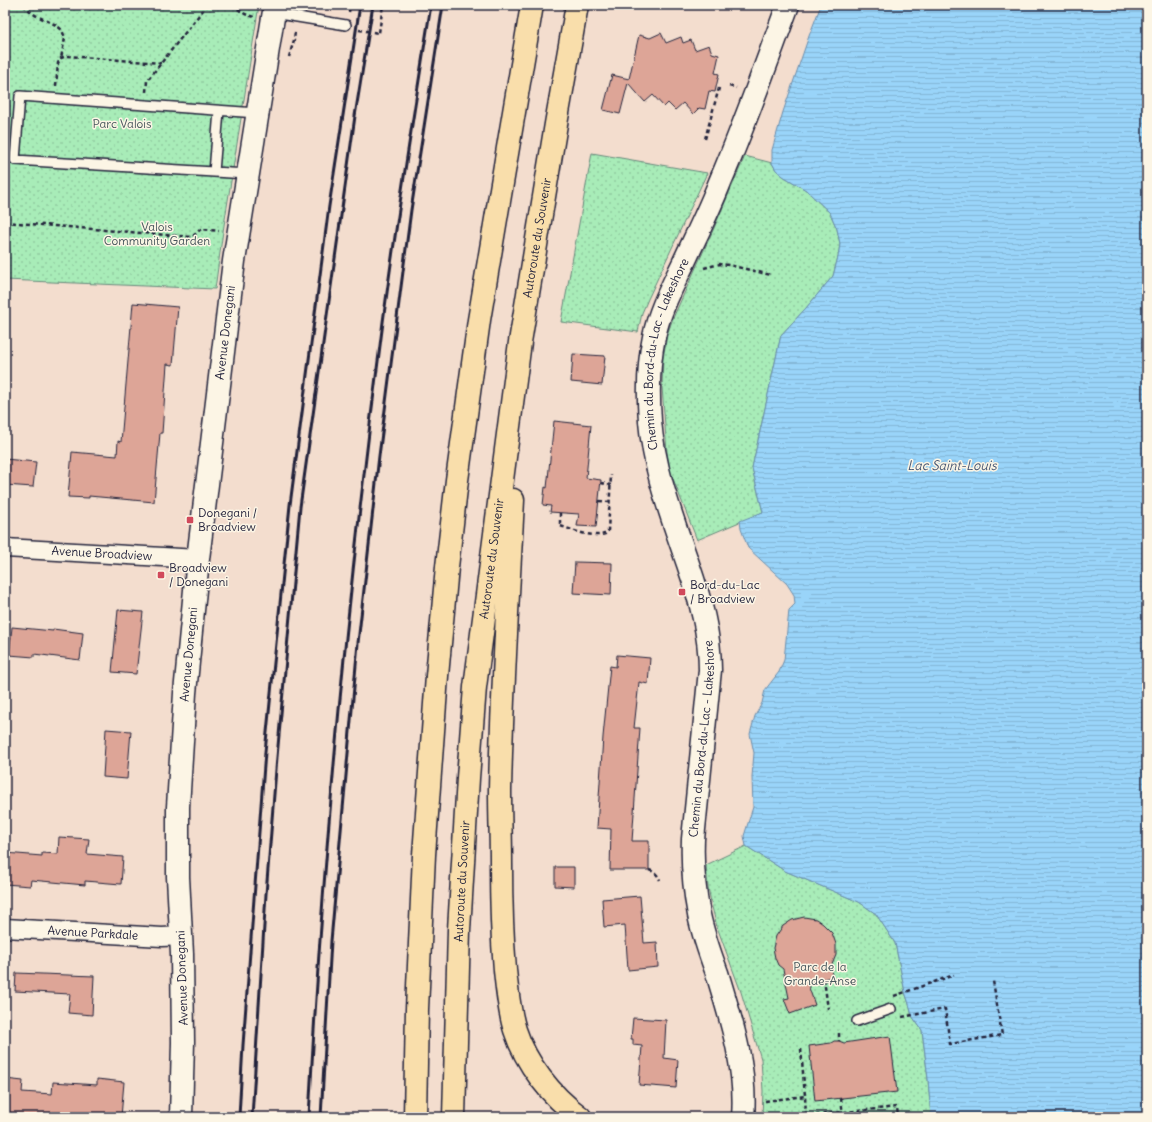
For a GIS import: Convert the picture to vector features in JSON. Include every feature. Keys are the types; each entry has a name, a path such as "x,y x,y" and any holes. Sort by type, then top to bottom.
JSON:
{"highway":[{"path":"415,1117 415,1073 425,840 437,676 447,567 479,320 532,5"},
{"name":"Autoroute du Souvenir","path":"454,1117 459,930 475,687 520,342 577,5"},
{"path":"520,342 501,744 501,912 504,952 511,1014 516,1032 524,1051 544,1082 559,1099 580,1117"}],"street":[{"name":"Chemin du Bord-du-Lac - Lakeshore","path":"743,1117 743,1084 741,1066 733,1029 699,915 693,879 693,838 710,670 708,637 699,599 664,490 655,455 649,397 651,355 661,313 720,184 788,5"},
{"name":"Avenue Donegani","path":"181,1117 183,1042 181,936 178,877 178,800 185,693 198,559 234,261 257,113 269,12"},
{"name":"Avenue Broadview","path":"5,548 198,559"},
{"name":"Avenue Parkdale","path":"5,928 162,937 181,936"}],"lane":[{"path":"269,12 346,26"},
{"path":"247,174 15,160 20,96 257,113"},
{"path":"214,172 219,111"},
{"path":"857,1021 891,1009"}],"path":[{"path":"23,5 35,15 56,24 62,30 65,38 57,74"},
{"path":"147,81 207,5"},
{"path":"232,5 250,16 269,12"},
{"path":"356,29 378,33 383,5"},
{"path":"287,62 294,40 294,27"},
{"path":"61,58 67,56 161,63"},
{"path":"705,139 718,88"},
{"path":"6,238 6,222 192,237 201,229 226,231"},
{"path":"702,268 720,264 771,275"},
{"path":"560,513 560,526 583,534 601,536 605,534 608,531 611,476"},
{"path":"601,483 611,485"},
{"path":"599,501 610,502"},
{"path":"649,870 655,872 660,880"},
{"path":"893,996 954,976"},
{"path":"824,979 828,1009"},
{"path":"899,1018 945,1009 950,1044 1002,1035 993,981"},
{"path":"839,1033 839,1041"},
{"path":"801,1048 806,1116 897,1107 898,1117"},
{"path":"766,1101 805,1096"},
{"path":"841,1098 843,1117"}],"green space":[{"name":"Parc Valois","path":"5,5 259,5 215,289 5,280"},
{"path":"592,153 707,173 648,299 642,313 638,332 561,322"},
{"path":"745,156 772,163 776,170 783,176 806,190 830,213 837,229 840,244 833,276 781,335 752,468 763,512 697,540 670,471 662,387 663,359 667,335 673,318"},
{"name":"Parc de la Grande-Anse","path":"746,846 785,871 859,902 876,914 895,943 905,992 912,1016 922,1030 931,1117 762,1117 763,1091 761,1059 741,992 717,927 708,887 706,865"}],"water":[{"name":"Lac Saint-Louis","path":"821,5 1147,5 1147,1117 931,1117 922,1030 912,1016 905,992 895,943 876,914 859,902 785,871 746,846 744,836 753,807 752,777 754,753 750,734 755,716 762,703 765,690 779,672 784,660 789,610 795,604 794,595 787,584 748,548 741,529 740,521 763,512 752,468 781,335 833,276 840,244 837,229 830,213 806,190 776,170 772,163 772,150 783,112"}],"building":[{"path":"661,33 666,43 681,37 683,43 691,40 695,50 709,45 712,53 719,55 715,73 719,74 715,92 709,91 705,109 699,108 693,114 683,103 675,110 668,103 664,107 653,95 645,102 628,83 620,114 603,110 612,75 629,79 639,35 650,38"},
{"path":"133,303 178,307 173,365 167,364 162,433 160,433 154,502 89,496 89,498 68,497 72,452 117,456 118,441 121,442"},
{"path":"573,354 605,356 602,385 571,382"},
{"path":"554,421 591,425 586,478 601,480 596,527 577,526 579,514 550,512 551,506 543,505 545,487 547,488"},
{"path":"5,459 36,462 33,487 5,485"},
{"path":"575,562 612,563 611,595 573,593"},
{"path":"118,610 143,612 136,674 112,672"},
{"path":"12,627 53,631 53,629 83,633 80,660 34,654 34,657 9,655"},
{"path":"617,655 650,658 648,684 639,682 634,728 640,728 632,841 649,841 649,870 610,870 611,829 597,828 603,737 610,666 616,667"},
{"path":"106,729 131,731 127,779 103,777"},
{"path":"59,837 89,839 87,854 123,857 121,884 85,881 85,885 31,880 30,886 5,884 5,853 42,856 42,853 58,854"},
{"path":"555,867 574,867 574,887 555,886"},
{"path":"640,896 644,943 657,942 658,967 628,970 625,925 604,927 602,899"},
{"path":"804,917 816,919 832,933 836,944 836,955 831,967 832,977 807,982 815,1005 790,1014 784,999 789,998 783,969 778,965 773,948 776,936 783,926 792,920"},
{"path":"16,973 94,976 92,1015 68,1013 70,994 15,991"},
{"path":"633,1018 666,1020 664,1058 678,1060 676,1088 639,1085 642,1046 633,1045 633,1039 631,1039"},
{"path":"890,1036 897,1092 815,1101 809,1046 831,1043 834,1041 844,1043"},
{"path":"5,1079 23,1081 22,1092 52,1094 53,1082 97,1085 97,1079 124,1082 121,1117 5,1117"}],"railway":[{"path":"239,1117 265,752 290,505 329,206 360,5"},
{"path":"252,1117 266,894 300,507 355,116 373,5"},
{"path":"309,1117 329,818 348,619 370,421 388,282 431,5"},
{"path":"321,1117 331,941 358,643 379,456 411,210 443,5"}],"place":[{"name":"Donegani / Broadview","path":"190,520"},
{"name":"Broadview / Donegani","path":"161,575"},
{"name":"Bord-du-Lac / Broadview","path":"682,592"}],"park label":[{"name":"Valois Community Garden","path":"157,234"}]}
